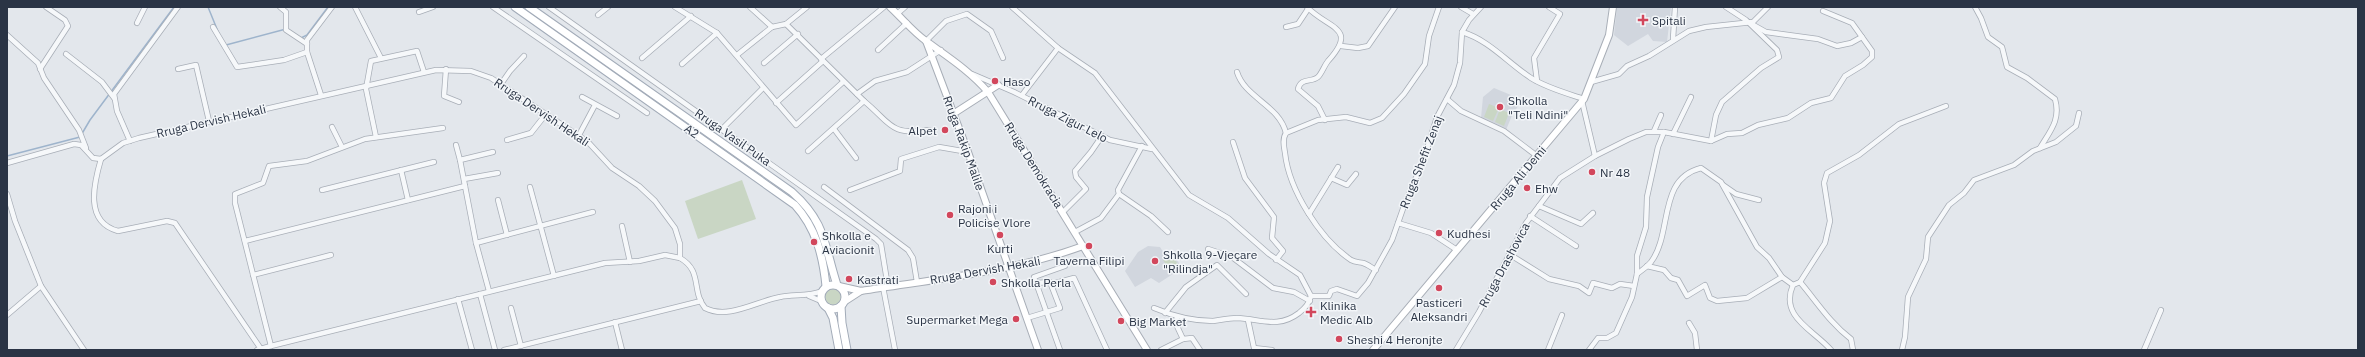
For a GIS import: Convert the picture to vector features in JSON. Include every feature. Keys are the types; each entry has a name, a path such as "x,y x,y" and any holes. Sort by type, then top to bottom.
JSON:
{"main road":[{"name":"A2","path":"515,7 795,204 808,221 816,237 824,288"},
{"name":"A2","path":"529,7 792,192 809,208 821,227 838,285"},
{"name":"Rruga Demokracia","path":"890,7 926,41 941,50 970,73 988,92 1063,212 1146,350"},
{"name":"Rruga Ali Demi","path":"1374,350 1583,100 1609,36 1613,7"},
{"name":"Rruga Rakip Malile","path":"926,41 968,152 1038,350"},
{"path":"953,114 998,85"},
{"name":"Rruga Dervish Hekali","path":"838,285 861,291 1008,267 1038,260 1083,246"},
{"path":"839,350 833,318 828,308 821,301 824,288 838,285 845,293 842,323 847,350"},
{"name":"Rruga Dervish Hekali","path":"843,304 861,291"},
{"path":"828,308 835,309 843,304"}],"street":[{"path":"40,69 68,26 66,20 46,7"},
{"path":"137,23 145,7"},
{"path":"113,96 115,91 178,7"},
{"path":"280,7 286,12 285,28 307,44"},
{"path":"321,95 307,52 307,44 308,37 332,7"},
{"path":"355,7 381,58"},
{"path":"419,12 433,7"},
{"path":"493,7 647,113"},
{"name":"Rruga Vasil Puka","path":"549,7 723,127 879,241 895,350"},
{"path":"598,15 608,7"},
{"path":"675,7 718,33 763,88 796,125 843,82"},
{"path":"750,7 772,27"},
{"path":"737,55 772,27 786,24 807,7"},
{"path":"776,103 822,60 884,7"},
{"path":"898,14 905,7"},
{"path":"1012,7 1058,48 1095,72 1141,131 1152,149 1189,195 1228,218 1276,260 1300,275 1310,299"},
{"path":"1341,46 1358,48 1368,46 1395,7"},
{"path":"1376,270 1348,257 1328,239 1309,214 1293,186 1285,156 1284,136 1286,133 1314,120 1346,118 1370,123 1382,118 1404,94 1425,64 1429,36 1439,7"},
{"path":"1461,7 1473,14"},
{"name":"Rruga Shefit Zenaj","path":"1310,299 1329,296 1331,291 1337,289 1354,296 1360,294 1388,251 1422,164 1435,122 1447,100 1458,72 1462,32 1473,14 1481,7"},
{"path":"1537,81 1534,58 1560,14 1549,7"},
{"path":"1673,39 1675,7"},
{"path":"1711,141 1716,115 1722,102 1761,68 1779,57 1777,50 1748,23 1726,7"},
{"path":"1591,82 1619,74 1627,66 1649,56 1673,39 1689,31 1706,27 1754,22 1768,7"},
{"path":"1975,7 1988,37 2002,47 2007,67 2027,78 2055,99 2057,112 2056,122 2040,148"},
{"path":"1286,27 1298,24 1307,8 1338,31 1342,38 1341,46 1319,76 1304,80 1298,89 1318,106 1325,120"},
{"path":"1661,115 1654,131 1711,141 1727,134 1742,133 1758,125 1788,118 1811,103 1831,98 1845,76 1863,65 1872,57 1872,51 1852,23 1823,11"},
{"path":"926,41 946,21 968,14 991,31 1002,58"},
{"path":"642,58 690,16"},
{"path":"878,50 907,23"},
{"path":"1748,23 1766,32 1818,39 1837,46 1851,43 1862,37"},
{"path":"786,24 798,34 843,82 894,129 912,132 929,130"},
{"path":"213,27 237,67 284,60 307,52"},
{"path":"1462,32 1484,42 1537,81 1583,100 1594,156"},
{"path":"682,64 718,33"},
{"path":"764,63 798,34"},
{"path":"7,35 27,51 84,138 86,148 93,158 101,159 93,191 95,206 102,221 118,231 167,221 175,223 261,349 489,291 605,264 630,262 665,255 680,258 693,268 701,301 708,309 725,311 744,308 777,297 805,295 824,288"},
{"path":"1022,95 1058,48"},
{"path":"857,94 875,81 907,72 932,58 941,50"},
{"path":"376,138 365,85 371,61 417,51 424,72"},
{"path":"66,54 98,79 113,96 117,111 130,140"},
{"path":"501,84 510,71 524,56"},
{"path":"178,69 196,65 209,121"},
{"path":"446,69 444,96 459,102"},
{"name":"Rruga Dervish Hekali","path":"101,159 117,146 130,140 365,85 424,72 446,69 480,73 501,84 579,136 595,148 612,168 639,186 655,201 675,228 680,244 680,258"},
{"path":"1237,72 1244,87 1276,115 1286,133"},
{"name":"Rruga Zigur Lelo","path":"970,73 1022,95 1118,143 1142,146 1152,149"},
{"path":"723,127 763,88"},
{"path":"582,97 617,116"},
{"path":"1673,134 1691,97"},
{"path":"1447,100 1461,111 1504,131 1537,156"},
{"path":"808,151 864,101"},
{"path":"579,136 595,105"},
{"path":"1793,285 1800,282 1825,243 1830,221 1824,183 1827,173 1859,154 1899,124 1946,106"},
{"path":"1902,350 1905,337 1908,297 1926,259 1928,237 1949,205 1964,192 1974,180 2014,165 2027,154 2056,142 2076,126 2079,113"},
{"path":"507,140 531,133 546,114"},
{"path":"332,128 342,147"},
{"path":"270,347 235,203 235,194 263,183 268,166 307,161 342,147 376,138 443,128"},
{"path":"834,129 856,158"},
{"name":"Rruga Drashovica","path":"1456,350 1530,216 1560,178 1594,156 1628,139 1654,131"},
{"path":"1589,350 1598,338 1612,337 1620,328 1632,298 1637,274 1637,256 1646,227 1647,197 1658,147 1664,132"},
{"path":"1063,212 1086,189 1076,176 1075,171 1102,136"},
{"path":"1233,142 1243,173 1274,217 1272,238 1283,251 1276,260"},
{"path":"7,163 74,144 81,145 86,148"},
{"path":"456,145 466,186 476,243 489,291"},
{"path":"850,190 897,172 901,168 901,159 919,153 943,146 968,152"},
{"path":"1075,232 1101,218 1119,194 1118,190 1142,146"},
{"path":"460,160 493,152"},
{"path":"322,190 434,162"},
{"path":"1309,214 1338,167"},
{"path":"1637,274 1647,266 1656,253 1662,238 1668,202 1685,175 1701,168 1736,194 1759,200"},
{"path":"401,170 408,200"},
{"path":"464,179 498,173"},
{"path":"1331,178 1347,186 1356,174"},
{"path":"1721,182 1745,223 1753,241 1769,258 1782,277 1793,285"},
{"path":"245,241 466,186"},
{"path":"530,187 554,276"},
{"path":"824,187 908,250 913,258 917,282"},
{"path":"7,194 9,208 41,286 84,350"},
{"path":"1119,194 1151,216 1168,232"},
{"path":"498,200 508,235"},
{"path":"1539,206 1581,224 1593,213"},
{"path":"476,243 593,212"},
{"path":"1530,216 1576,246"},
{"path":"1398,223 1431,233 1457,250"},
{"path":"622,226 630,262"},
{"path":"1208,249 1232,257 1273,288 1294,292 1310,299"},
{"path":"1510,254 1549,279 1579,286 1588,293 1593,283 1612,288 1620,284 1634,286"},
{"path":"253,275 331,255"},
{"path":"1165,313 1186,287 1217,265 1246,294"},
{"path":"1060,350 1034,278 1065,266"},
{"path":"1647,266 1664,270 1671,278 1678,280 1687,296 1705,285 1710,298 1717,301 1747,298 1782,277"},
{"path":"1036,283 1048,282 1052,284 1074,278 1107,350"},
{"path":"1800,282 1820,309 1840,331 1851,339 1853,350"},
{"path":"1027,318 1060,308 1052,284"},
{"path":"1793,285 1789,303 1793,314 1831,350"},
{"path":"7,315 41,286"},
{"path":"480,294 495,350"},
{"path":"805,295 821,301"},
{"path":"458,299 472,350"},
{"path":"1154,308 1177,317 1198,320 1240,318 1274,323 1286,321 1302,311 1310,299"},
{"path":"504,350 701,301"},
{"path":"510,308 521,346"},
{"path":"2144,350 2161,310"},
{"path":"1548,350 1562,315"},
{"path":"1177,317 1178,329 1183,339"},
{"path":"1248,320 1254,348 1272,350"},
{"path":"615,322 622,350"},
{"path":"1689,323 1695,333 1697,350"},
{"path":"1161,350 1183,339 1192,338 1200,350"}],"shaded area":[{"name":"Spitali","path":"1617,7 1671,7 1667,42 1653,41 1648,34 1628,46 1614,35"},
{"name":"Shkolla \"Teli Ndini\"","path":"1494,88 1523,100 1513,113 1506,130 1481,118 1483,97"},
{"name":"Shkolla 9-Vjeçare \"Rilindja\"","path":"1148,246 1160,247 1165,255 1171,251 1182,268 1159,283 1151,278 1135,287 1125,271 1138,252"}],"green space":[{"path":"1489,104 1499,108 1493,121 1484,117"},
{"path":"1500,109 1509,113 1504,126 1495,122"},
{"path":"742,180 756,219 698,239 685,201"},
{"path":"1172,255 1179,266 1171,272 1163,260"},
{"path":"830,289 836,289 841,294 839,303 836,305 830,305 825,300 825,294"}],"waterway":[{"path":"7,156 80,137 90,120 174,7"},
{"path":"208,7 219,34"},
{"path":"301,38 307,35 328,7"},
{"path":"226,45 286,29"}],"place":[{"name":"Spitali","path":"1643,20"},
{"name":"Haso","path":"995,81"},
{"name":"Shkolla \"Teli Ndini\"","path":"1500,107"},
{"name":"Alpet","path":"945,130"},
{"name":"Nr 48","path":"1592,172"},
{"name":"Ehw","path":"1527,188"},
{"name":"Rajoni i Policise Vlore","path":"950,215"},
{"name":"Kudhesi","path":"1439,233"},
{"name":"Kurti","path":"1000,235"},
{"name":"Shkolla e Aviacionit","path":"814,242"},
{"name":"Taverna Filipi","path":"1089,246"},
{"name":"Shkolla 9-Vjeçare \"Rilindja\"","path":"1155,261"},
{"name":"Kastrati","path":"849,279"},
{"name":"Shkolla Perla","path":"993,282"},
{"name":"Pasticeri Aleksandri","path":"1439,288"},
{"name":"Klinika Medic Alb","path":"1311,312"},
{"name":"Supermarket Mega","path":"1016,319"},
{"name":"Big Market","path":"1121,321"},
{"name":"Sheshi 4 Heronjte","path":"1339,339"}]}
